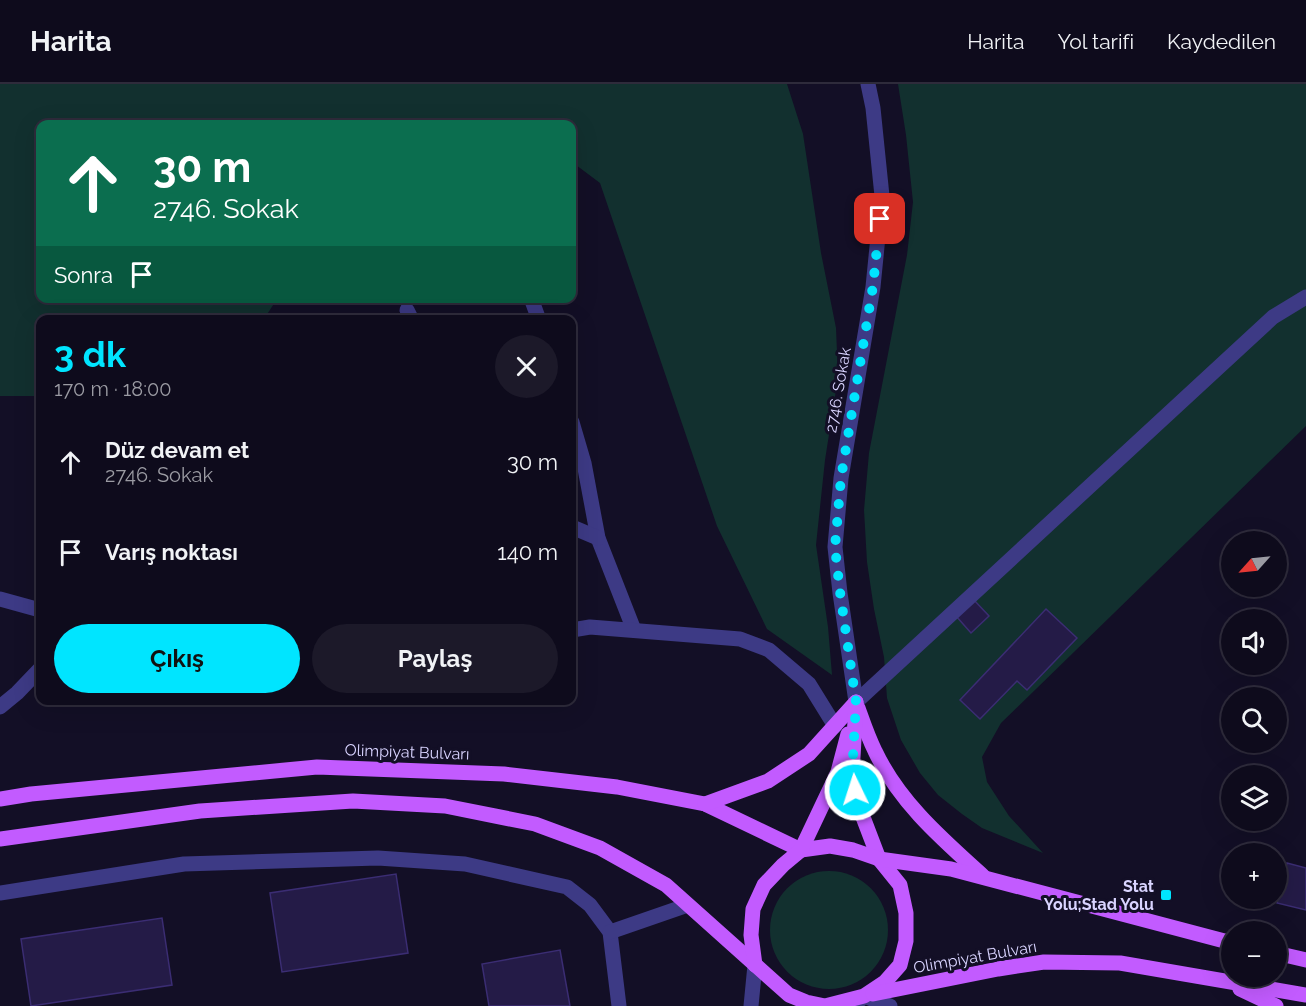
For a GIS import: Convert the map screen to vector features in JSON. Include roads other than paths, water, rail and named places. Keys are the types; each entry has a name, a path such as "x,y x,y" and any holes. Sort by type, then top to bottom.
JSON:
{"main road":[{"path":"705,804 768,782 809,754 856,702"},
{"path":"755,965 751,935 753,909 764,885 801,849 838,772 856,702"},
{"path":"0,839 212,810 353,801 445,806 535,824 600,848 666,885 789,995 825,1006 859,1001 885,982 900,965 906,941 906,913 900,885 879,859 858,804 852,776 856,702"},
{"path":"856,702 874,750 889,777 911,807 985,878"},
{"name":"Olimpiyat Bulvarı","path":"0,799 316,767 504,774 617,787 705,804 801,849"},
{"path":"801,849 830,846 854,850 879,859 951,869 1221,940"},
{"path":"1287,956 1306,960"},
{"name":"Olimpiyat Bulvarı","path":"859,1001 998,969 1044,962 1120,963 1221,980"},
{"path":"1236,987 1276,1006"},
{"name":"Olimpiyat Bulvarı","path":"1261,987 1306,995"}],"street":[{"name":"2746. Sokak","path":"856,702 835,547 841,478 873,286 882,196 873,108 868,84"},
{"path":"856,702 1273,317 1306,297"},
{"path":"576,436 584,463 598,538 634,630"},
{"path":"576,529 598,538"},
{"path":"0,599 36,609"},
{"path":"576,629 590,627 740,639 769,650 810,684 835,726"},
{"path":"0,707 18,693 36,673"},
{"path":"0,893 184,864 378,858 465,864 567,887 590,905 610,932 619,1006"},
{"path":"610,932 688,905"},
{"path":"751,1006 755,965"},
{"path":"859,1001 890,1006"}],"place":[{"name":"Stat Yolu;Stad Yolu","path":"1166,895"}]}
